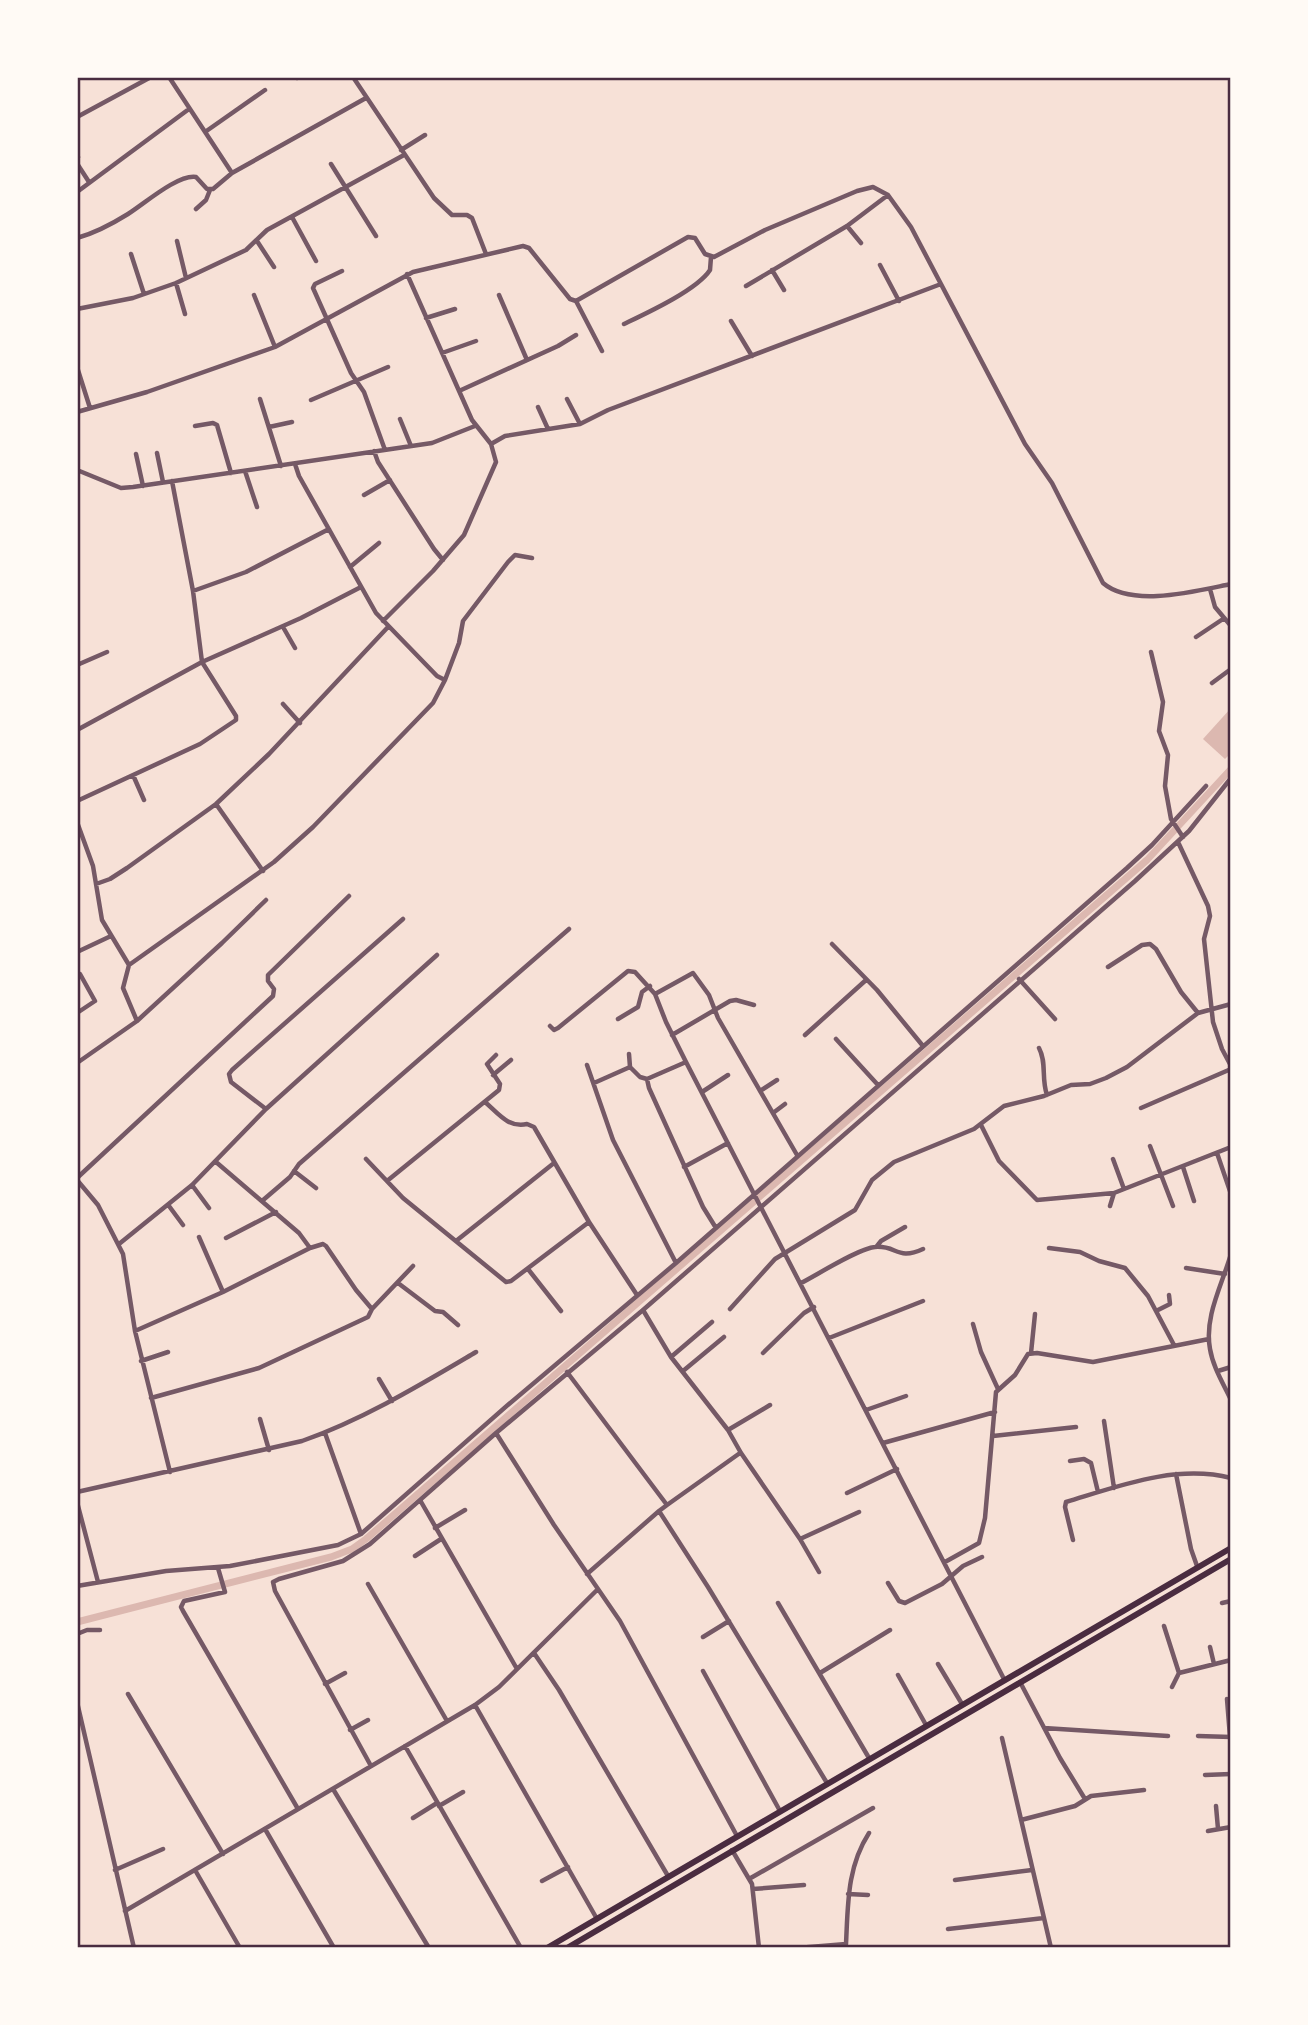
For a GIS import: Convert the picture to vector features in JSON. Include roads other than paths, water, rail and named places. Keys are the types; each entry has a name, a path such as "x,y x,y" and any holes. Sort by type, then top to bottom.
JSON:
{"main road":[{"path":"547,1948 1197,1566 1230,1552"},
{"path":"567,1948 1020,1681 1230,1552"},
{"path":"1015,1672 1020,1681"},
{"path":"1004,1679 1009,1687"},
{"path":"737,1836 742,1844"},
{"path":"727,1842 732,1850"}],"street":[{"path":"77,117 151,77"},
{"path":"169,77 232,173"},
{"path":"353,77 438,203 452,215 467,215 472,218 486,254"},
{"path":"205,132 265,90"},
{"path":"196,208 206,200 210,190 232,173 366,98"},
{"path":"77,192 189,109"},
{"path":"77,309 144,294 176,283 240,253 267,230 346,188 403,153 425,135"},
{"path":"331,164 376,236"},
{"path":"78,165 89,182"},
{"path":"77,238 110,224 190,176 196,177 210,190"},
{"path":"1231,186 1231,214"},
{"path":"710,257 765,230 866,188 878,188 888,195 911,227 1025,444 1052,483 1103,583 1115,591 1139,596 1210,589 1231,584"},
{"path":"746,286 847,226 888,195"},
{"path":"292,218 316,261"},
{"path":"847,226 861,243"},
{"path":"576,301 690,237 695,239 710,257"},
{"path":"177,241 186,278"},
{"path":"257,241 274,267"},
{"path":"77,412 147,392 275,347 407,274 519,246 527,247 570,299 576,301 602,351"},
{"path":"131,254 144,294"},
{"path":"624,324 654,310 699,281 710,270 710,257"},
{"path":"880,265 899,301"},
{"path":"772,270 784,290"},
{"path":"342,271 315,284 313,288 356,381 364,392 385,450"},
{"path":"383,621 443,560 470,526 494,468 496,456 491,444 475,426 407,274"},
{"path":"176,283 185,314"},
{"path":"491,444 505,436 580,424 608,410 941,284"},
{"path":"254,295 275,347"},
{"path":"499,295 527,360"},
{"path":"426,318 455,309"},
{"path":"731,321 752,356"},
{"path":"459,391 576,335"},
{"path":"442,353 476,341"},
{"path":"77,367 90,408"},
{"path":"311,400 388,367"},
{"path":"260,399 281,466"},
{"path":"567,400 580,424"},
{"path":"538,407 548,429"},
{"path":"400,419 411,446"},
{"path":"269,427 292,422"},
{"path":"195,426 213,423 217,425 231,473"},
{"path":"77,470 121,488 143,486 440,441 475,426"},
{"path":"374,451 378,462 443,560"},
{"path":"157,453 163,482"},
{"path":"136,454 143,486"},
{"path":"295,464 299,476 361,587 383,621 437,676 445,680"},
{"path":"245,471 257,507"},
{"path":"363,495 390,480"},
{"path":"77,801 214,737 236,720 202,662 193,591 172,481"},
{"path":"193,591 246,572 329,529"},
{"path":"350,567 379,543"},
{"path":"137,1021 123,988 129,965 263,871 313,827 427,710 445,680 466,616 512,558 519,555 532,558"},
{"path":"77,730 202,662 283,627 361,587"},
{"path":"1210,589 1215,607 1231,626"},
{"path":"1196,636 1223,619"},
{"path":"283,627 295,648"},
{"path":"96,884 110,880 216,804 300,723 388,627"},
{"path":"77,664 107,652"},
{"path":"1151,652 1162,695 1160,731 1168,755 1164,781 1172,822 1183,837"},
{"path":"1212,683 1231,669"},
{"path":"283,704 300,723"},
{"path":"134,775 145,800"},
{"path":"371,1766 273,1586 276,1580 343,1560 370,1544 567,1372 643,1310 1178,842 1231,778"},
{"path":"77,1586 166,1571 218,1568 330,1547 345,1543 361,1534 676,1263 1127,868 1206,786"},
{"path":"216,804 263,871"},
{"path":"77,822 93,866 102,920 129,965"},
{"path":"1141,1108 1231,1068 1216,1034 1211,1009 1204,939 1209,921 1208,906 1178,842"},
{"path":"170,1472 141,1361 126,1269 119,1244 98,1205 77,1179 273,996 274,989 268,981 268,975 349,896"},
{"path":"77,1063 137,1021 266,900"},
{"path":"266,1109 231,1082 229,1074 403,919"},
{"path":"262,1200 295,1171 299,1164 569,929"},
{"path":"77,952 111,936"},
{"path":"832,944 923,1046"},
{"path":"1108,967 1142,945 1150,944 1167,966 1186,1000 1198,1013"},
{"path":"119,1244 169,1206 216,1162 266,1109 436,955"},
{"path":"550,1026 554,1030 558,1028 628,971 635,972 650,986 672,1035 1004,1679"},
{"path":"655,994 693,973 709,995 797,1155"},
{"path":"77,1013 95,1001 79,974"},
{"path":"1019,979 1055,1019"},
{"path":"805,1035 866,980"},
{"path":"618,1018 638,1007 642,992 650,986"},
{"path":"672,1035 736,1000 754,1005"},
{"path":"730,1309 769,1264 856,1210 872,1180 894,1162 981,1125 1004,1106 1046,1096 1071,1085 1090,1084 1127,1068 1198,1013 1231,1004"},
{"path":"836,1039 878,1085"},
{"path":"1039,1048 1044,1060 1042,1077 1046,1096"},
{"path":"629,1054 630,1067 640,1077 647,1079 686,1062"},
{"path":"387,1181 500,1088 487,1064 496,1055"},
{"path":"493,1075 512,1060"},
{"path":"587,1065 620,1156 676,1263"},
{"path":"594,1083 630,1067"},
{"path":"702,1092 728,1075"},
{"path":"647,1079 684,1167 716,1228"},
{"path":"760,1091 776,1080"},
{"path":"485,1102 510,1124 531,1124 589,1222 637,1295"},
{"path":"773,1113 786,1104"},
{"path":"981,1125 999,1161 1037,1200 1114,1193 1231,1147"},
{"path":"684,1167 728,1143"},
{"path":"1150,1146 1173,1206"},
{"path":"1217,1153 1231,1194"},
{"path":"366,1159 403,1198 506,1282 528,1269 589,1222"},
{"path":"1113,1159 1124,1189"},
{"path":"216,1162 299,1233 310,1248"},
{"path":"456,1241 554,1163"},
{"path":"1183,1167 1194,1201"},
{"path":"295,1171 316,1188"},
{"path":"192,1185 209,1208"},
{"path":"1111,1206 1114,1193"},
{"path":"169,1206 183,1225"},
{"path":"226,1238 276,1212"},
{"path":"877,1246 905,1227"},
{"path":"199,1237 223,1292"},
{"path":"135,1331 323,1244 373,1309"},
{"path":"801,1283 869,1248 877,1246 905,1255 923,1250"},
{"path":"1049,1248 1080,1252 1098,1261 1121,1266 1137,1282 1157,1311 1174,1345"},
{"path":"1231,1254 1210,1317 1209,1339 1210,1351 1231,1399"},
{"path":"151,1398 259,1368 368,1317 414,1266"},
{"path":"1186,1268 1225,1273"},
{"path":"528,1269 561,1311"},
{"path":"398,1283 458,1325"},
{"path":"1157,1311 1170,1304 1169,1295"},
{"path":"829,1338 923,1301"},
{"path":"763,1353 804,1313 814,1307"},
{"path":"643,1310 671,1357 728,1430 819,1572"},
{"path":"1031,1353 1035,1314"},
{"path":"671,1357 712,1322"},
{"path":"945,1563 976,1546 981,1538 985,1518 998,1390 981,1352 974,1324"},
{"path":"683,1371 724,1337"},
{"path":"998,1390 1010,1381 1025,1357 1031,1353 1093,1362 1209,1339"},
{"path":"141,1361 168,1352"},
{"path":"77,1492 269,1450 326,1433 392,1401 476,1352"},
{"path":"1218,1371 1231,1367"},
{"path":"567,1372 667,1505"},
{"path":"379,1379 392,1401"},
{"path":"866,1410 906,1396"},
{"path":"728,1430 770,1405"},
{"path":"883,1443 995,1412"},
{"path":"260,1419 269,1450"},
{"path":"1104,1421 1114,1488"},
{"path":"993,1436 1076,1427"},
{"path":"326,1433 361,1534"},
{"path":"496,1433 630,1639 737,1836"},
{"path":"587,1574 659,1511 741,1453"},
{"path":"1070,1461 1084,1459 1091,1463 1098,1492"},
{"path":"846,1493 897,1469"},
{"path":"1073,1540 1065,1504 1148,1478 1205,1472 1231,1478"},
{"path":"1177,1474 1191,1549 1197,1566"},
{"path":"420,1500 517,1669"},
{"path":"77,1502 98,1582"},
{"path":"435,1528 465,1510"},
{"path":"659,1511 827,1783"},
{"path":"800,1539 859,1512"},
{"path":"415,1556 441,1539"},
{"path":"888,1583 899,1601 905,1603 942,1584 963,1566 982,1557"},
{"path":"218,1568 225,1589 222,1593 184,1601 181,1607 298,1809"},
{"path":"368,1584 447,1721"},
{"path":"125,1912 475,1706 491,1694 598,1589"},
{"path":"1222,1603 1231,1601"},
{"path":"778,1603 869,1758"},
{"path":"703,1637 729,1621"},
{"path":"1164,1626 1179,1673 1172,1687"},
{"path":"77,1634 87,1630 100,1630"},
{"path":"820,1673 890,1630"},
{"path":"1210,1647 1214,1664"},
{"path":"534,1653 566,1701 668,1876"},
{"path":"1179,1673 1231,1660"},
{"path":"938,1664 962,1704"},
{"path":"703,1671 780,1811"},
{"path":"325,1684 345,1673"},
{"path":"898,1675 926,1725"},
{"path":"1020,1681 1085,1799"},
{"path":"128,1694 223,1854"},
{"path":"1198,1736 1230,1737 1227,1699"},
{"path":"77,1702 134,1948"},
{"path":"475,1706 597,1919"},
{"path":"350,1730 368,1720"},
{"path":"1044,1728 1168,1736"},
{"path":"1002,1738 1051,1948"},
{"path":"405,1746 520,1948"},
{"path":"1205,1774 1231,1774"},
{"path":"333,1789 429,1948"},
{"path":"1021,1820 1065,1809 1100,1794 1144,1790"},
{"path":"413,1818 463,1792"},
{"path":"1216,1807 1218,1829"},
{"path":"749,1879 873,1808"},
{"path":"1208,1831 1231,1827"},
{"path":"265,1829 334,1948"},
{"path":"797,1948 846,1946 851,1872 870,1833"},
{"path":"115,1870 163,1849"},
{"path":"732,1850 753,1889 759,1948"},
{"path":"542,1881 568,1867"},
{"path":"195,1870 240,1948"},
{"path":"955,1880 1032,1870"},
{"path":"753,1889 804,1885"},
{"path":"848,1895 868,1895"},
{"path":"948,1929 1044,1918"}],"waterway":[{"path":"77,1622 331,1557 352,1549 366,1539 1147,860 1231,769"}]}
